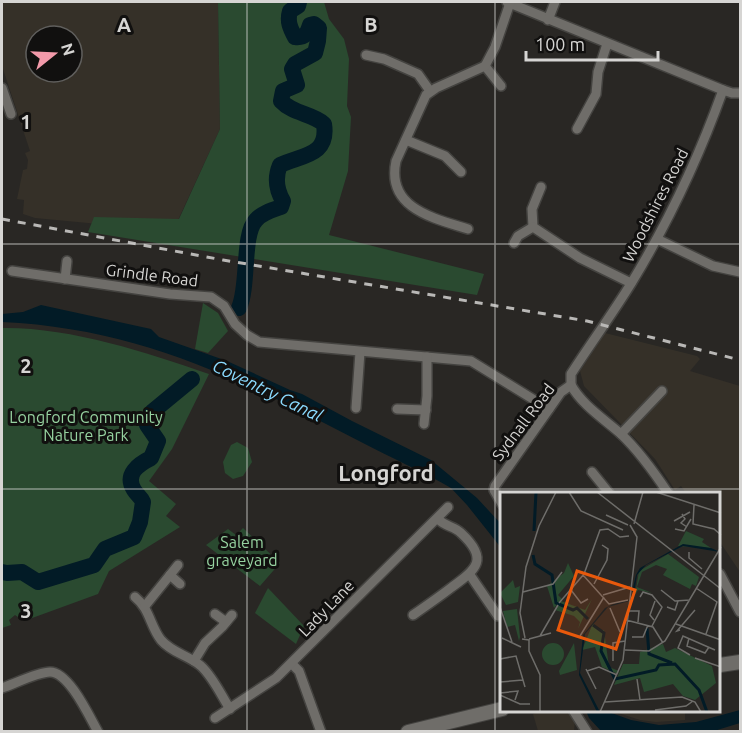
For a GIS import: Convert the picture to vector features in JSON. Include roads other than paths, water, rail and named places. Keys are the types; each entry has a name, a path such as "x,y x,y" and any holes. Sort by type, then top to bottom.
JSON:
{"main road":[{"path":"721,665 741,662"},
{"path":"408,732 500,709"}],"street":[{"path":"468,229 420,212 399,194 394,179 394,170 421,102 430,91 485,66 495,47 509,2 548,20 723,90 741,93"},
{"path":"548,20 555,2"},
{"path":"577,129 596,94 598,72 607,44"},
{"path":"366,55 384,59 417,74 430,91"},
{"path":"485,66 501,86"},
{"path":"2,88 11,114"},
{"name":"Woodshires Road","path":"602,327 657,239 691,173 723,90"},
{"path":"406,140 445,156 462,172"},
{"path":"533,227 532,208 541,187"},
{"path":"514,243 518,236 533,227"},
{"path":"533,227 579,258 631,283"},
{"path":"657,239 714,266 741,272"},
{"path":"65,279 67,261"},
{"name":"Grindle Road","path":"12,271 170,294 211,297 220,302 235,324 259,342 475,362 549,409"},
{"name":"Sydnall Road","path":"500,500 494,490 495,486 561,392 571,385 571,374 602,327"},
{"path":"356,408 360,352"},
{"path":"424,424 427,357"},
{"path":"571,385 575,392 646,460 667,492"},
{"path":"621,434 662,391"},
{"path":"397,409 426,410"},
{"path":"592,472 607,490"},
{"name":"Lady Lane","path":"215,718 261,690 292,664 448,507"},
{"path":"413,615 470,575 477,563 474,548 460,531 446,527 438,519"},
{"path":"145,606 178,565"},
{"path":"170,575 180,584"},
{"path":"470,575 498,615"},
{"path":"721,576 741,612"},
{"path":"135,597 145,606 161,640 172,650 194,661 205,671 230,709"},
{"path":"194,661 205,644 229,618 215,614"},
{"path":"292,664 299,671 321,732"},
{"path":"2,688 49,672 59,673 67,680 99,732"},
{"path":"574,712 587,732"}],"water":[{"name":"Coventry Canal","path":"41,305 151,329 159,337 227,361 302,394 431,460 477,498 500,523 500,546 451,488 317,419 231,378 144,346 52,326 2,322 2,314 23,312"},
{"path":"740,710 740,723 714,731 601,731 586,712 609,712 631,720 659,725 696,722"}],"waterway":[{"path":"239,308 252,227 261,215 281,207 283,201 277,183 280,165 312,153 318,148 324,135 324,124 291,109 281,101 283,91 297,85 292,69 295,64 315,53 318,41 319,28 314,24 310,25 303,36 295,37 293,34 289,24 289,15 299,2"},
{"path":"2,572 22,572 38,582 94,565 105,549 134,537 140,522 143,502 131,484 132,474 142,463 151,458 158,441 147,425 152,412 192,379"}],"railway":[{"path":"2,219 223,260 587,321 740,360"}],"district":[{"name":"Longford","path":"386,472"}],"park label":[{"name":"Longford Community Nature Park","path":"86,426"},
{"name":"Salem graveyard","path":"242,551"}]}
